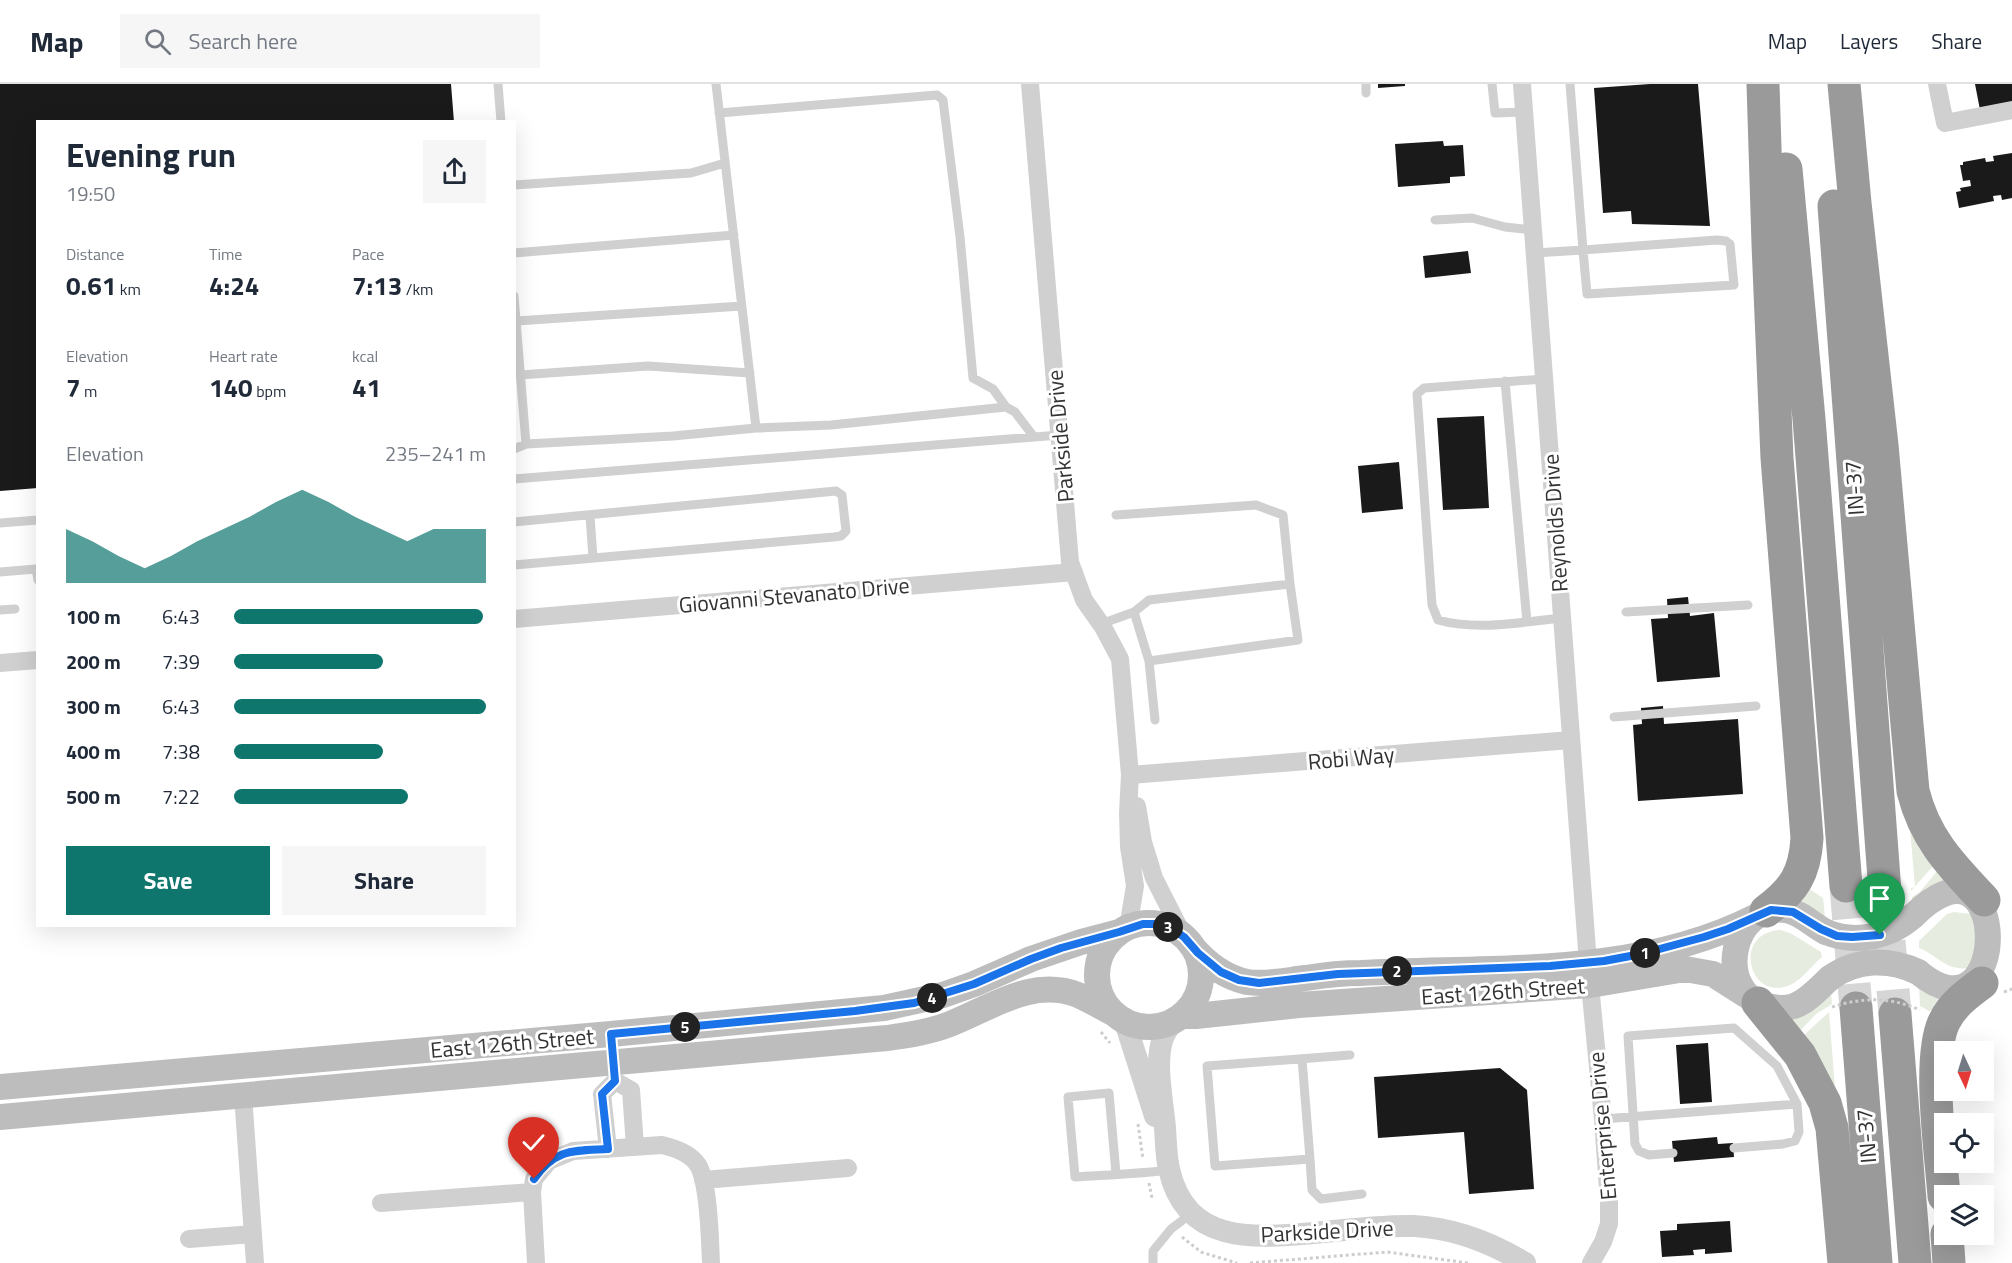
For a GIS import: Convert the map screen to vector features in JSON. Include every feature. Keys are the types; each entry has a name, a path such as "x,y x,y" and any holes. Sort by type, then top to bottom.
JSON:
{"highway":[{"path":"1760,914 1782,898 1795,884 1803,867 1807,838 1777,446 1763,84"},
{"name":"IN-37","path":"1778,84 1809,419 1846,886"},
{"name":"IN-37","path":"1825,84 1850,446 1885,892"},
{"path":"1844,84 1882,445 1913,791 1922,820 1938,850 1993,906"},
{"path":"1943,1185 1937,1090 1938,1045 1944,1022 1951,1011 1970,992 1990,980"},
{"path":"1752,999 1800,1055 1825,1103 1832,1128 1844,1263"},
{"name":"IN-37","path":"1844,1008 1876,1263"},
{"name":"IN-37","path":"1908,1012 1915,1263"},
{"path":"1948,1245 1949,1263"}],"main road":[{"path":"1952,893 1972,893 1993,906 2000,922 2004,947 2000,963 1990,980 1972,987 1956,988 1937,983 1896,963 1874,963 1849,968 1830,978 1794,1006 1781,1008 1752,999 1736,974 1734,951 1743,929 1760,914 1776,909 1793,912 1826,932 1842,937 1873,936 1895,929 1927,903 1952,893"},
{"name":"East 126th Street","path":"1176,1019 1589,974 1620,958 1728,929 1760,914"},
{"path":"1143,924 1158,924 1172,929 1188,941 1197,955 1201,977 1195,999 1176,1019 1148,1027 1118,1017 1100,993 1097,970 1104,949 1124,930 1143,924"},
{"name":"East 126th Street","path":"0,1087 611,1034 855,1011 914,1003 974,984 1061,948 1124,930"},
{"name":"East 126th Street","path":"1188,941 1221,972 1239,980 1259,983 1362,972 1589,974 1626,980 1668,970 1695,969 1718,976 1752,999"},
{"name":"East 126th Street","path":"0,1117 243,1095 614,1072 910,1034 947,1026 1013,996 1038,990 1061,991 1077,995 1118,1017"}],"street":[{"name":"Parkside Drive","path":"1030,84 1070,562 1084,600 1101,624 1120,659 1130,775 1148,860 1158,886 1188,941"},
{"name":"Reynolds Drive","path":"1522,84 1589,974"},
{"path":"1938,84 1945,123 2012,110"},
{"name":"Giovanni Stevanato Drive","path":"516,619 1074,572"},
{"path":"0,663 36,660"},
{"name":"Robi Way","path":"1130,775 1571,740"},
{"name":"Parkside Drive","path":"1124,930 1134,890 1128,813 1130,775"},
{"name":"Enterprise Drive","path":"1589,974 1603,1119 1609,1224 1603,1242 1590,1263"},
{"name":"Parkside Drive","path":"1118,1017 1176,1188 1192,1213 1220,1231 1242,1236 1266,1237 1374,1227 1415,1226 1455,1233 1502,1249 1525,1263"},
{"name":"Parkside Drive","path":"1168,1162 1160,1058 1163,1037 1176,1019"},
{"path":"608,1149 602,1094 614,1072 611,1034"},
{"path":"614,1072 631,1090 635,1147"},
{"path":"243,1095 255,1263"},
{"path":"536,1263 532,1192 534,1179 549,1161 573,1151 662,1145 676,1148 698,1165 703,1180 707,1210 711,1263"},
{"path":"703,1180 848,1168"},
{"path":"381,1203 532,1192"},
{"path":"189,1239 253,1234"}],"lane":[{"path":"498,84 501,120"},
{"path":"716,84 756,428"},
{"path":"1492,84 1495,113 1524,112"},
{"path":"1535,253 1583,250 1726,241 1730,244 1732,251 1734,285 1587,294 1583,250 1570,84"},
{"path":"719,113 937,95 943,100 960,237 973,378 993,389 1006,407 1015,412 1034,437"},
{"path":"516,185 691,173 725,163"},
{"path":"1435,220 1472,218 1505,227 1533,230"},
{"path":"516,253 734,235"},
{"path":"526,444 516,321 742,306"},
{"path":"520,375 648,366 750,373"},
{"path":"1544,379 1424,388 1417,394 1432,605 1438,620 1455,625 1562,618"},
{"path":"1505,381 1527,622"},
{"path":"516,448 526,444 831,425 1006,407"},
{"path":"516,479 1059,435"},
{"path":"516,522 836,491 842,495 846,531 841,536 834,537 516,565"},
{"path":"1116,515 1256,506 1283,515 1298,640 1149,661"},
{"path":"590,516 593,558"},
{"path":"0,523 36,520"},
{"path":"0,572 36,569"},
{"path":"1101,624 1134,612 1149,600 1290,584"},
{"path":"1626,612 1748,605"},
{"path":"0,610 15,609"},
{"path":"1134,612 1149,661 1155,720"},
{"path":"1614,717 1756,706"},
{"path":"1673,1154 1649,1155 1639,1151 1635,1144 1628,1036 1734,1028 1777,1066 1797,1104 1799,1132 1795,1140 1784,1144 1734,1148"},
{"path":"1310,1159 1215,1166 1208,1066 1350,1055"},
{"path":"1302,1059 1312,1190 1321,1199 1362,1194"},
{"path":"1116,1174 1109,1093 1068,1097 1075,1177 1146,1173 1168,1162"},
{"path":"1603,1119 1797,1104"},
{"path":"1153,1263 1153,1251 1171,1228 1192,1213"}],"path":[{"path":"1844,1008 1852,1001 1874,999 1898,1002 1908,1012"},
{"path":"1137,1120 1152,1198"},
{"path":"1171,1228 1201,1252 1237,1263"},
{"path":"1250,1263 1387,1252 1468,1263"}],"shaded area":[{"path":"1908,805 1934,865 1915,887"},
{"path":"1938,870 1951,879 1927,888 1912,902 1912,897 1919,893"},
{"path":"1811,890 1823,898 1825,917 1799,899 1805,891"},
{"path":"1954,912 1971,914 1983,924 1969,968 1948,965 1919,948 1919,941 1947,914"},
{"path":"1781,930 1821,952 1822,957 1794,983 1776,988 1764,984 1756,976 1751,965 1751,953 1756,942 1765,934"},
{"path":"1919,986 1943,1000 1936,1009 1929,1011 1920,1006"},
{"path":"1831,992 1832,1004 1816,1014 1799,1032 1784,1021"},
{"path":"1829,1012 1837,1113 1803,1036"}],"building":[{"path":"0,84 451,84 454,120 36,120 36,488 0,491"},
{"path":"1378,84 1405,84 1405,86 1378,88"},
{"path":"1650,84 1698,84 1710,226 1632,224 1631,211 1603,213 1594,88"},
{"path":"1975,84 2012,84 2012,103 1980,110"},
{"path":"1443,141 1444,146 1463,145 1465,176 1450,177 1450,183 1398,187 1395,144"},
{"path":"2012,153 2012,198 2002,200 2001,195 1993,196 1994,201 1959,208 1956,192 1961,191 1960,188 1971,186 1970,180 1963,181 1960,165 1963,165 1963,162 1985,158 1986,162 1994,161 1993,156"},
{"path":"1468,251 1471,273 1425,278 1423,256"},
{"path":"1484,416 1489,508 1443,510 1437,418"},
{"path":"1399,462 1403,509 1362,513 1358,466"},
{"path":"1688,597 1690,616 1714,613 1720,677 1657,682 1651,619 1668,618 1667,599"},
{"path":"1663,706 1664,724 1738,719 1743,794 1638,801 1633,725 1642,724 1641,708"},
{"path":"1708,1043 1712,1102 1680,1104 1676,1045"},
{"path":"1500,1068 1527,1090 1534,1189 1469,1194 1464,1132 1378,1138 1374,1077"},
{"path":"1717,1137 1718,1144 1733,1143 1734,1157 1674,1162 1672,1141"},
{"path":"1730,1221 1732,1252 1705,1254 1705,1249 1693,1250 1694,1255 1662,1257 1660,1231 1677,1230 1677,1224"}],"tunnel":[{"path":"1846,886 1856,1008"},
{"path":"1885,892 1895,1014"}],"route":[{"path":"534,1179 549,1161 558,1156 573,1151 608,1149 602,1094 615,1081 611,1034 855,1011 914,1003 974,984 1061,948 1136,925 1158,924 1172,929 1184,937 1198,953 1221,972 1239,980 1269,983 1362,972 1550,966 1604,961 1641,954 1704,937 1771,910 1793,912 1837,936 1880,935"}]}
